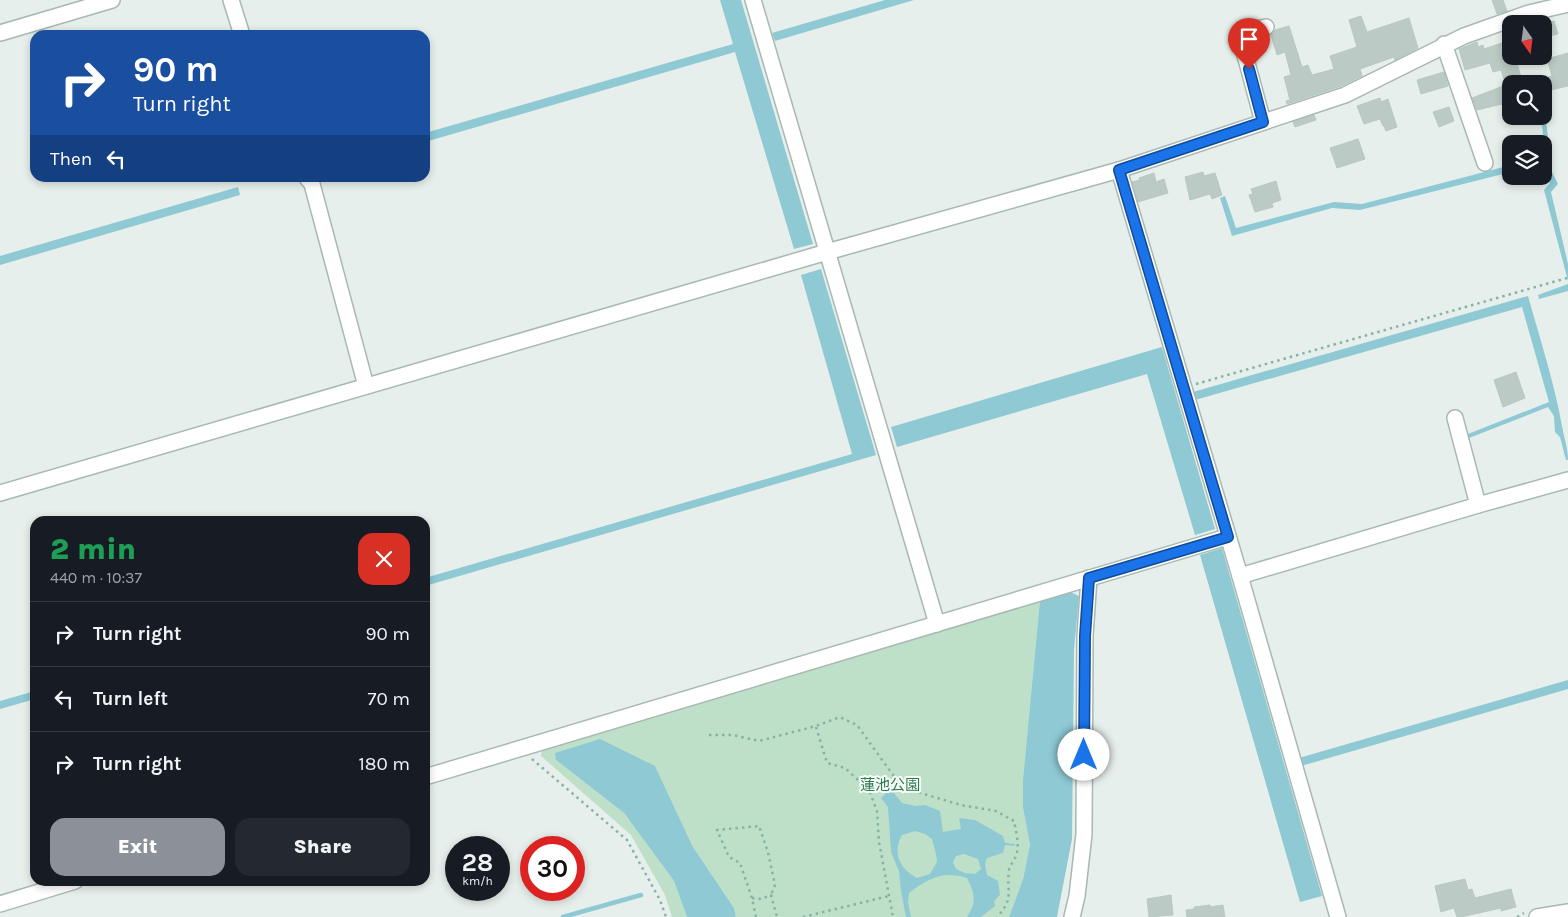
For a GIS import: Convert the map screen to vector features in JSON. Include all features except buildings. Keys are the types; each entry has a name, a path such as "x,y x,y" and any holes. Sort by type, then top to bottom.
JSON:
{"street":[{"path":"0,33 112,0"},
{"path":"231,0 240,30"},
{"path":"753,0 937,624"},
{"path":"0,493 827,252 1119,170 1345,96 1444,44 1526,7 1568,4"},
{"path":"1263,122 1239,33 1266,27"},
{"path":"1444,44 1485,163"},
{"path":"1119,170 1240,576 1338,917"},
{"path":"310,182 366,386"},
{"path":"1456,418 1478,505"},
{"path":"1240,576 1568,480"},
{"path":"430,775 1228,537"},
{"path":"1072,917 1084,834 1085,636 1089,578"},
{"path":"0,904 59,886"},
{"path":"1537,917 1568,912"}],"path":[{"path":"1183,388 1567,278"},
{"path":"709,735 733,735 759,741 816,726 840,717 857,726 892,775 914,791 962,805 996,811 1014,821 1017,840 1016,856 1009,868 1009,893 1006,907 997,917"},
{"path":"816,726 827,763 845,768 869,790 876,811 879,842 893,917"},
{"path":"520,748 627,840 660,900 666,917"},
{"path":"756,917 752,898 740,863 729,857 717,830 759,826 768,852 775,885 771,895 777,917"},
{"path":"752,898 761,899 771,895"},
{"path":"803,917 889,896"}],"green space":[{"name":"蓮池公園","path":"1040,600 1023,779 1023,808 1030,845 1023,879 1009,917 736,917 734,908 693,847 655,766 556,760 624,813 674,881 687,917 672,917 665,895 631,835 541,756 542,749"}],"water":[{"path":"720,0 741,0 813,244 794,249 735,52 430,141 430,132 733,44"},
{"path":"885,0 914,0 775,41 772,33"},
{"path":"1542,125 1546,125 1548,135 1543,135"},
{"path":"1502,167 1502,174 1360,210 1332,208 1232,236 1220,198 1225,196 1236,228 1334,202 1362,204"},
{"path":"1552,172 1558,184 1551,192 1568,264 1568,281 1544,190 1548,185 1552,185"},
{"path":"238,187 240,195 0,265 0,256"},
{"path":"821,269 876,455 430,585 430,577 852,454 801,275"},
{"path":"1568,284 1568,291 1539,299 1538,295"},
{"path":"1528,296 1555,393 1568,460 1566,460 1560,437 1555,432 1554,416 1548,407 1469,438 1468,434 1549,402 1522,307 1195,400 1193,392"},
{"path":"1162,347 1215,529 1195,535 1147,374 897,447 891,427"},
{"path":"1222,548 1322,896 1300,902 1200,555"},
{"path":"1068,591 1079,596 1074,650 1072,839 1057,917 1009,917 1023,879 1030,845 1023,808 1023,779 1040,600"},
{"path":"1568,680 1568,689 1301,766 1299,758"},
{"path":"30,692 30,700 0,709 0,701"},
{"path":"600,739 655,766 693,847 734,908 736,917 687,917 674,881 624,813 556,760 555,753"},
{"path":"893,792 902,803 915,806 925,805 940,811 943,832 961,829 959,818 975,820 1003,836 1005,843 1015,844 1014,846 1005,845 1003,853 987,858 985,864 987,875 998,881 1000,895 994,901 995,906 981,917 967,917 974,902 972,889 967,878 951,875 929,880 909,893 908,902 911,917 906,917 899,871 891,852 888,807 881,798 886,793","holes":["915,831 925,834 932,839 937,862 930,874 917,878 902,865 898,854 902,835","964,854 978,859 981,869 975,874 965,873 956,869 953,862 956,856"]}],"waterway":[{"path":"563,917 641,895"}],"route":[{"path":"1084,755 1085,636 1089,578 1228,537 1119,170 1263,122 1249,69"}]}
